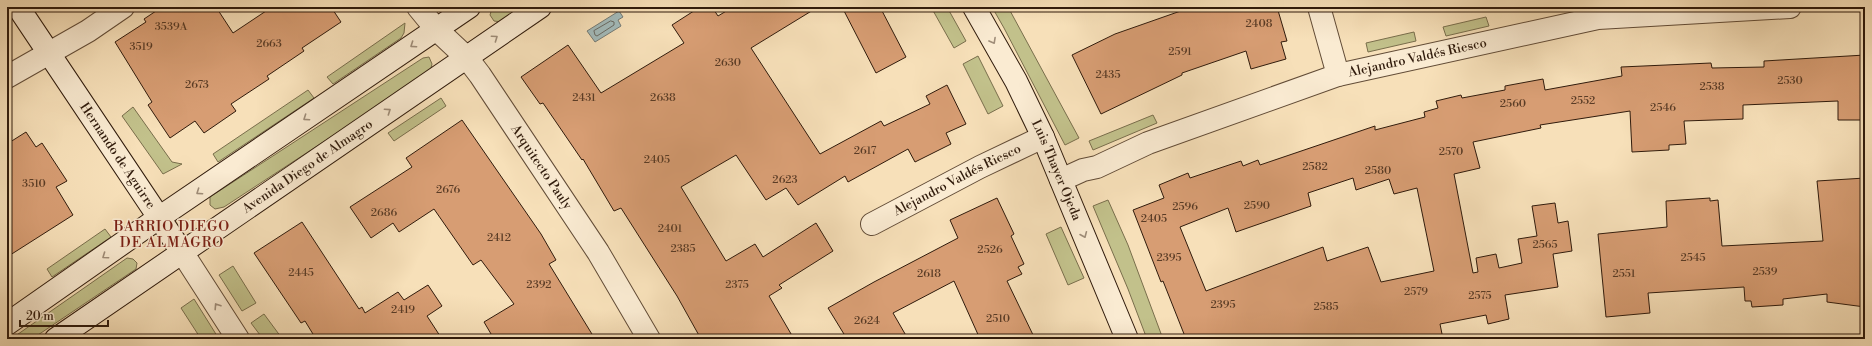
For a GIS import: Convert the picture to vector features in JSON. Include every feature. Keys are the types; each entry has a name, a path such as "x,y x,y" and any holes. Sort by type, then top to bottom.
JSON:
{"street":[{"name":"Hernando de Aguirre","path":"18,7 160,217 238,339"},
{"path":"7,77 88,31 123,7"},
{"name":"Arquitecto Pauly","path":"418,7 436,29 467,58 598,252 648,339"},
{"path":"7,324 160,217 469,7"},
{"name":"Avenida Diego de Almagro","path":"56,339 540,7"},
{"name":"Luis Thayer Ojeda","path":"974,7 1016,81 1043,137 1127,339"},
{"path":"1320,7 1338,75"},
{"name":"Alejandro Valdés Riesco","path":"1061,180 1083,170 1097,167 1148,143 1338,75 1598,12 1790,7"},
{"name":"Alejandro Valdés Riesco","path":"872,224 980,167 1043,137"}],"shaded area":[{"path":"523,7 502,22 494,21 490,15 492,8"},
{"path":"931,7 947,7 966,41 954,48"},
{"path":"992,7 1008,7 1079,138 1065,145"},
{"path":"1486,17 1489,26 1446,36 1443,27"},
{"path":"405,23 404,33 401,38 333,84 327,77"},
{"path":"1414,32 1416,41 1368,52 1366,43"},
{"path":"978,56 1003,106 988,114 963,64"},
{"path":"429,57 432,64 430,72 224,207 215,209 210,205 210,197 423,58"},
{"path":"308,90 314,98 218,162 213,154"},
{"path":"441,98 446,106 394,141 388,133"},
{"path":"133,107 172,162 182,164 163,174 122,116"},
{"path":"1153,115 1157,123 1093,150 1089,141"},
{"path":"1108,200 1128,245 1163,339 1147,339 1128,289 1093,206"},
{"path":"1061,227 1084,278 1068,285 1046,234"},
{"path":"105,229 111,237 52,277 47,269"},
{"path":"127,258 133,259 137,263 136,269 32,339 11,339"},
{"path":"233,266 256,303 242,311 219,275"},
{"path":"194,299 219,339 201,339 181,308"},
{"path":"264,314 281,337 279,339 263,339 251,323"}],"water":[{"path":"619,11 623,17 618,20 621,26 595,42 587,31"}],"building":[{"path":"162,7 216,7 233,33 272,7 331,7 341,22 302,48 304,51 267,76 269,79 231,104 236,111 204,133 195,121 170,138 148,105 152,102 115,42 146,22 144,19"},
{"path":"700,7 712,7 718,16 733,7 818,7 751,48 820,154 881,121 884,126 930,104 926,96 947,85 966,124 946,133 951,144 915,162 908,149 848,182 845,176 798,205 786,188 766,200 736,155 681,187 726,261 755,244 763,257 816,223 833,251 779,285 782,288 769,296 794,339 701,339 677,296 621,208 614,211 583,159 582,160 543,103 540,104 521,77 568,45 601,93 684,43 672,25"},
{"path":"842,7 880,7 906,57 876,73"},
{"path":"1192,7 1277,7 1287,41 1281,42 1286,59 1251,69 1246,51 1182,73 1182,75 1101,114 1072,55 1115,34"},
{"path":"1865,55 1865,120 1838,120 1838,101 1743,105 1743,119 1684,121 1686,144 1669,145 1669,150 1632,152 1630,111 1540,125 1541,128 1473,142 1480,168 1454,174 1473,273 1478,272 1476,258 1496,254 1499,268 1522,263 1518,239 1537,236 1532,206 1555,203 1558,223 1568,221 1572,251 1553,254 1558,287 1505,295 1509,319 1488,324 1486,315 1440,324 1443,339 1186,339 1163,281 1161,282 1133,210 1164,198 1159,185 1188,173 1190,178 1241,161 1243,166 1258,160 1260,165 1375,126 1375,130 1425,117 1424,112 1438,108 1436,101 1461,95 1462,98 1505,90 1505,86 1543,79 1545,90 1622,76 1621,67 1711,63 1712,68 1764,67 1764,61","holes":["1353,178 1356,190 1389,179 1394,194 1417,188 1434,271 1381,282 1368,247 1327,261 1323,247 1206,291 1180,227 1228,208 1236,232 1311,206 1308,193"]},
{"path":"462,120 541,234 556,260 549,264 595,339 494,339 484,322 514,304 481,260 473,265 434,209 399,232 393,223 371,238 350,207 412,167 406,158"},
{"path":"26,132 36,147 42,143 67,181 56,187 73,215 7,257 7,144"},
{"path":"1865,178 1865,307 1827,302 1827,294 1783,299 1783,305 1752,307 1751,301 1745,301 1744,287 1648,293 1650,313 1606,317 1598,234 1667,227 1666,201 1710,198 1710,201 1718,200 1722,246 1823,241 1817,181"},
{"path":"997,198 1014,234 1011,236 1024,264 1018,267 1022,274 1007,281 1035,339 980,339 954,281 893,313 908,339 847,339 828,308 958,238 950,220"},
{"path":"302,222 359,309 362,307 365,313 398,292 404,300 428,285 442,306 427,316 442,339 316,339 305,321 301,323 254,253"}],"district":[{"name":"BARRIO DIEGO DE ALMAGRO","path":"172,236"}]}
